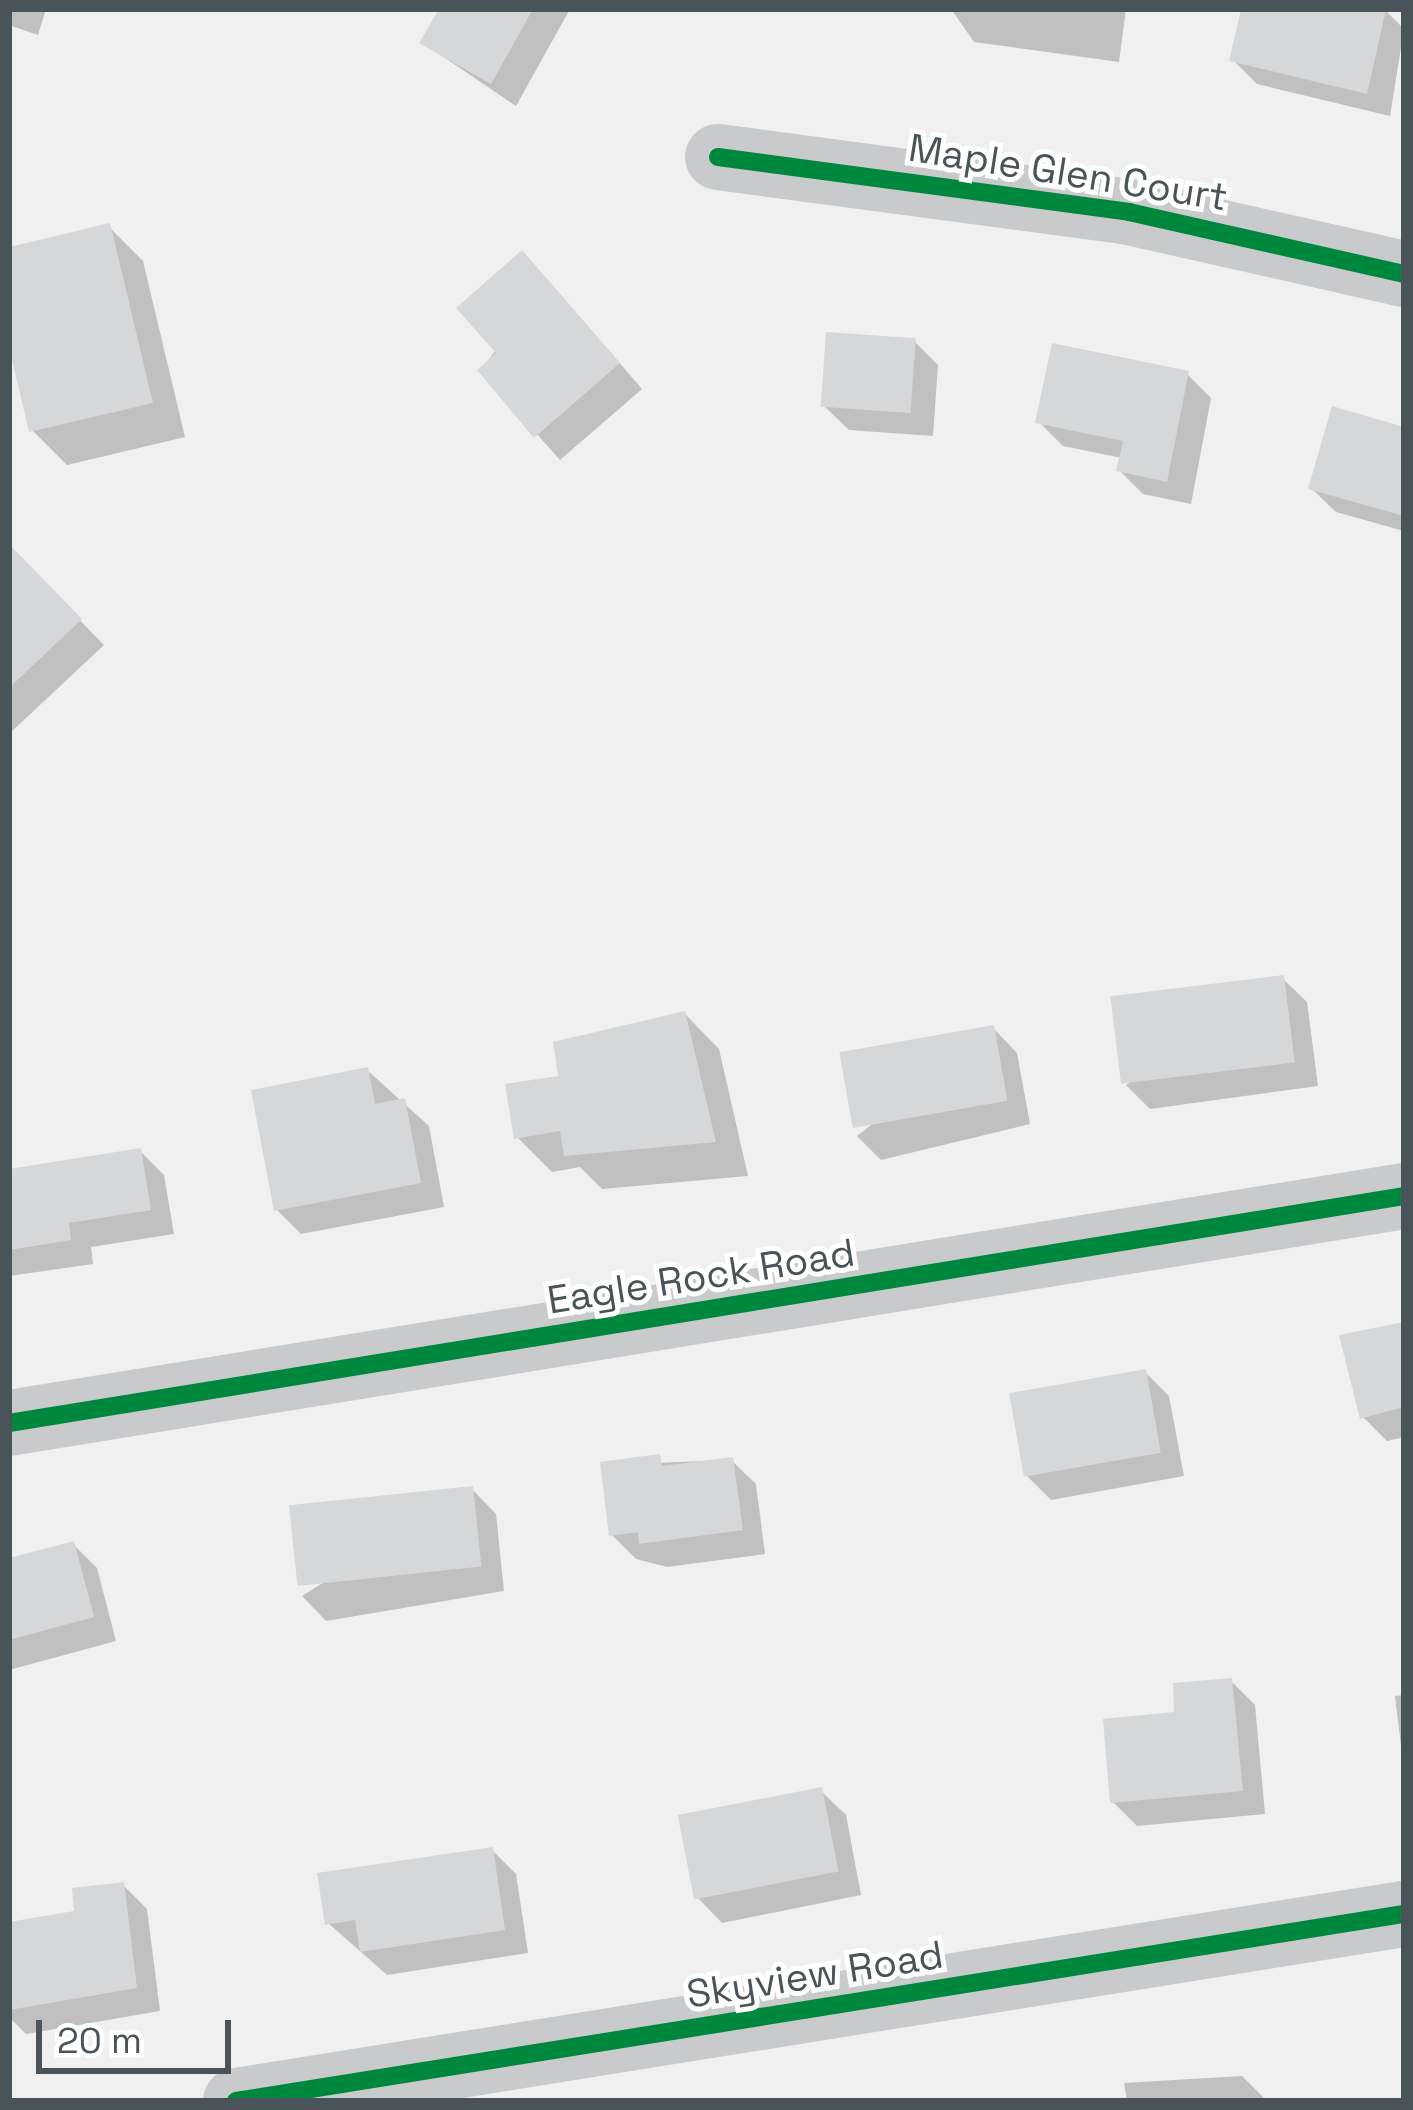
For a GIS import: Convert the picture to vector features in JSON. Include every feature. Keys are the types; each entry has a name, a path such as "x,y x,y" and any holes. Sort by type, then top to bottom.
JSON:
{"street":[{"name":"Maple Glen Court","path":"718,157 1129,212 1404,274"},
{"name":"Eagle Rock Road","path":"9,1423 1404,1196"},
{"name":"Skyview Road","path":"236,2101 1404,1914"}],"building":[{"path":"439,9 533,9 491,84 419,43"},
{"path":"1241,9 1386,9 1367,94 1229,61"},
{"path":"110,223 153,403 29,432 9,347 9,247"},
{"path":"522,250 620,363 534,438 477,370 496,353 456,308"},
{"path":"826,332 916,338 911,413 821,407"},
{"path":"1052,343 1189,371 1167,482 1116,471 1123,441 1035,423"},
{"path":"1332,406 1404,427 1404,516 1308,489"},
{"path":"9,544 82,619 9,688"},
{"path":"1284,975 1295,1062 1121,1084 1110,996"},
{"path":"685,1011 716,1142 564,1156 560,1131 514,1139 505,1084 558,1076 553,1042"},
{"path":"994,1025 1007,1101 853,1128 839,1052"},
{"path":"368,1067 375,1104 405,1098 421,1183 274,1211 251,1090"},
{"path":"141,1148 151,1210 69,1223 71,1240 9,1250 9,1169"},
{"path":"1404,1322 1404,1407 1360,1419 1339,1335"},
{"path":"1146,1369 1161,1453 1024,1477 1009,1393"},
{"path":"660,1454 662,1466 733,1457 743,1530 639,1544 638,1532 609,1536 600,1462"},
{"path":"473,1486 481,1567 297,1586 289,1505"},
{"path":"74,1541 94,1617 9,1640 9,1558"},
{"path":"1232,1678 1243,1791 1110,1803 1103,1719 1174,1712 1173,1683"},
{"path":"822,1787 838,1871 694,1899 678,1815"},
{"path":"493,1847 505,1930 360,1952 355,1920 325,1925 317,1873"},
{"path":"124,1882 137,1988 9,2010 9,1922 74,1911 72,1888"}],"cycle path":[{"path":"718,157 1129,212 1404,274"},
{"path":"9,1423 1404,1196"},
{"path":"236,2101 1404,1914"}]}
